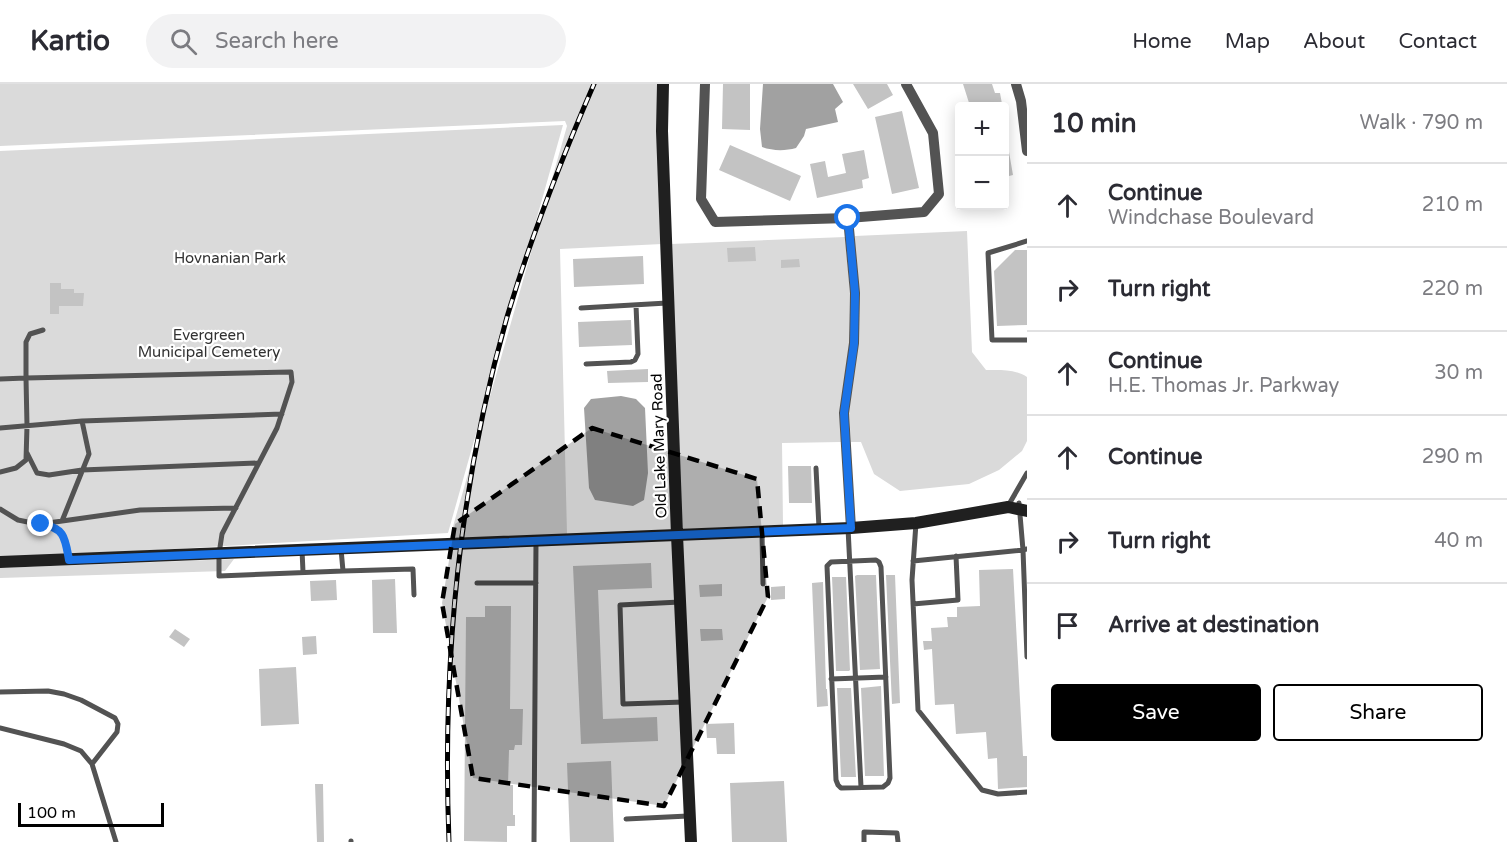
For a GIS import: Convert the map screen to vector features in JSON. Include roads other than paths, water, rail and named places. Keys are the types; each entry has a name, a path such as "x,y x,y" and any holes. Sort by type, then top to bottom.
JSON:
{"main road":[{"name":"Old Lake Mary Road","path":"663,84 662,131 691,842"},
{"path":"0,562 849,528 916,523 1020,506"}],"street":[{"path":"705,84 701,199 715,222 848,218 924,212 939,194 933,133 906,84"},
{"path":"1016,84 1021,101 1027,152"},
{"path":"848,218 855,293 854,344 844,413 849,528"}],"lane":[{"path":"1027,241 988,253 992,340 1027,340"},
{"path":"580,308 669,303"},
{"path":"586,364 631,362 637,358 636,305"},
{"path":"0,472 16,468 26,460 26,342 30,334 43,330"},
{"path":"0,379 291,372 292,382 277,428 222,534 219,576 412,569 414,595"},
{"path":"0,428 82,422 282,414"},
{"path":"62,521 89,454 82,422"},
{"path":"26,451 37,473 49,475 82,470 259,463"},
{"path":"816,468 819,529"},
{"path":"1027,473 1020,506 1025,549 1027,654"},
{"path":"41,524 140,510 236,508"},
{"path":"0,509 18,520 57,528 64,537 69,560"},
{"path":"916,523 912,580 918,710 982,790 998,794 1027,792"},
{"path":"849,528 861,788"},
{"path":"762,531 763,584"},
{"path":"534,842 536,541"},
{"path":"341,549 343,571"},
{"path":"913,561 1025,549"},
{"path":"302,550 303,572"},
{"path":"913,604 958,600 956,556"},
{"path":"876,560 879,562 886,677 890,778 888,783 883,787 841,788 836,780 831,679 827,566 831,562 876,560"},
{"path":"477,583 536,583"},
{"path":"680,602 620,605 623,704 685,702"},
{"path":"831,679 886,677"},
{"path":"0,692 48,691 64,694 81,700 115,718 118,724 117,732 92,764"},
{"path":"0,728 64,744 81,751 92,764 116,842"},
{"path":"626,819 690,816"},
{"path":"864,842 864,832 897,832 898,842"}],"railway":[{"path":"449,842 447,775 451,643 465,512 476,447 490,382 516,287 547,199 594,84"}],"park label":[{"name":"Hovnanian Park","path":"230,258"},
{"name":"Evergreen Municipal Cemetery","path":"209,344"}]}
